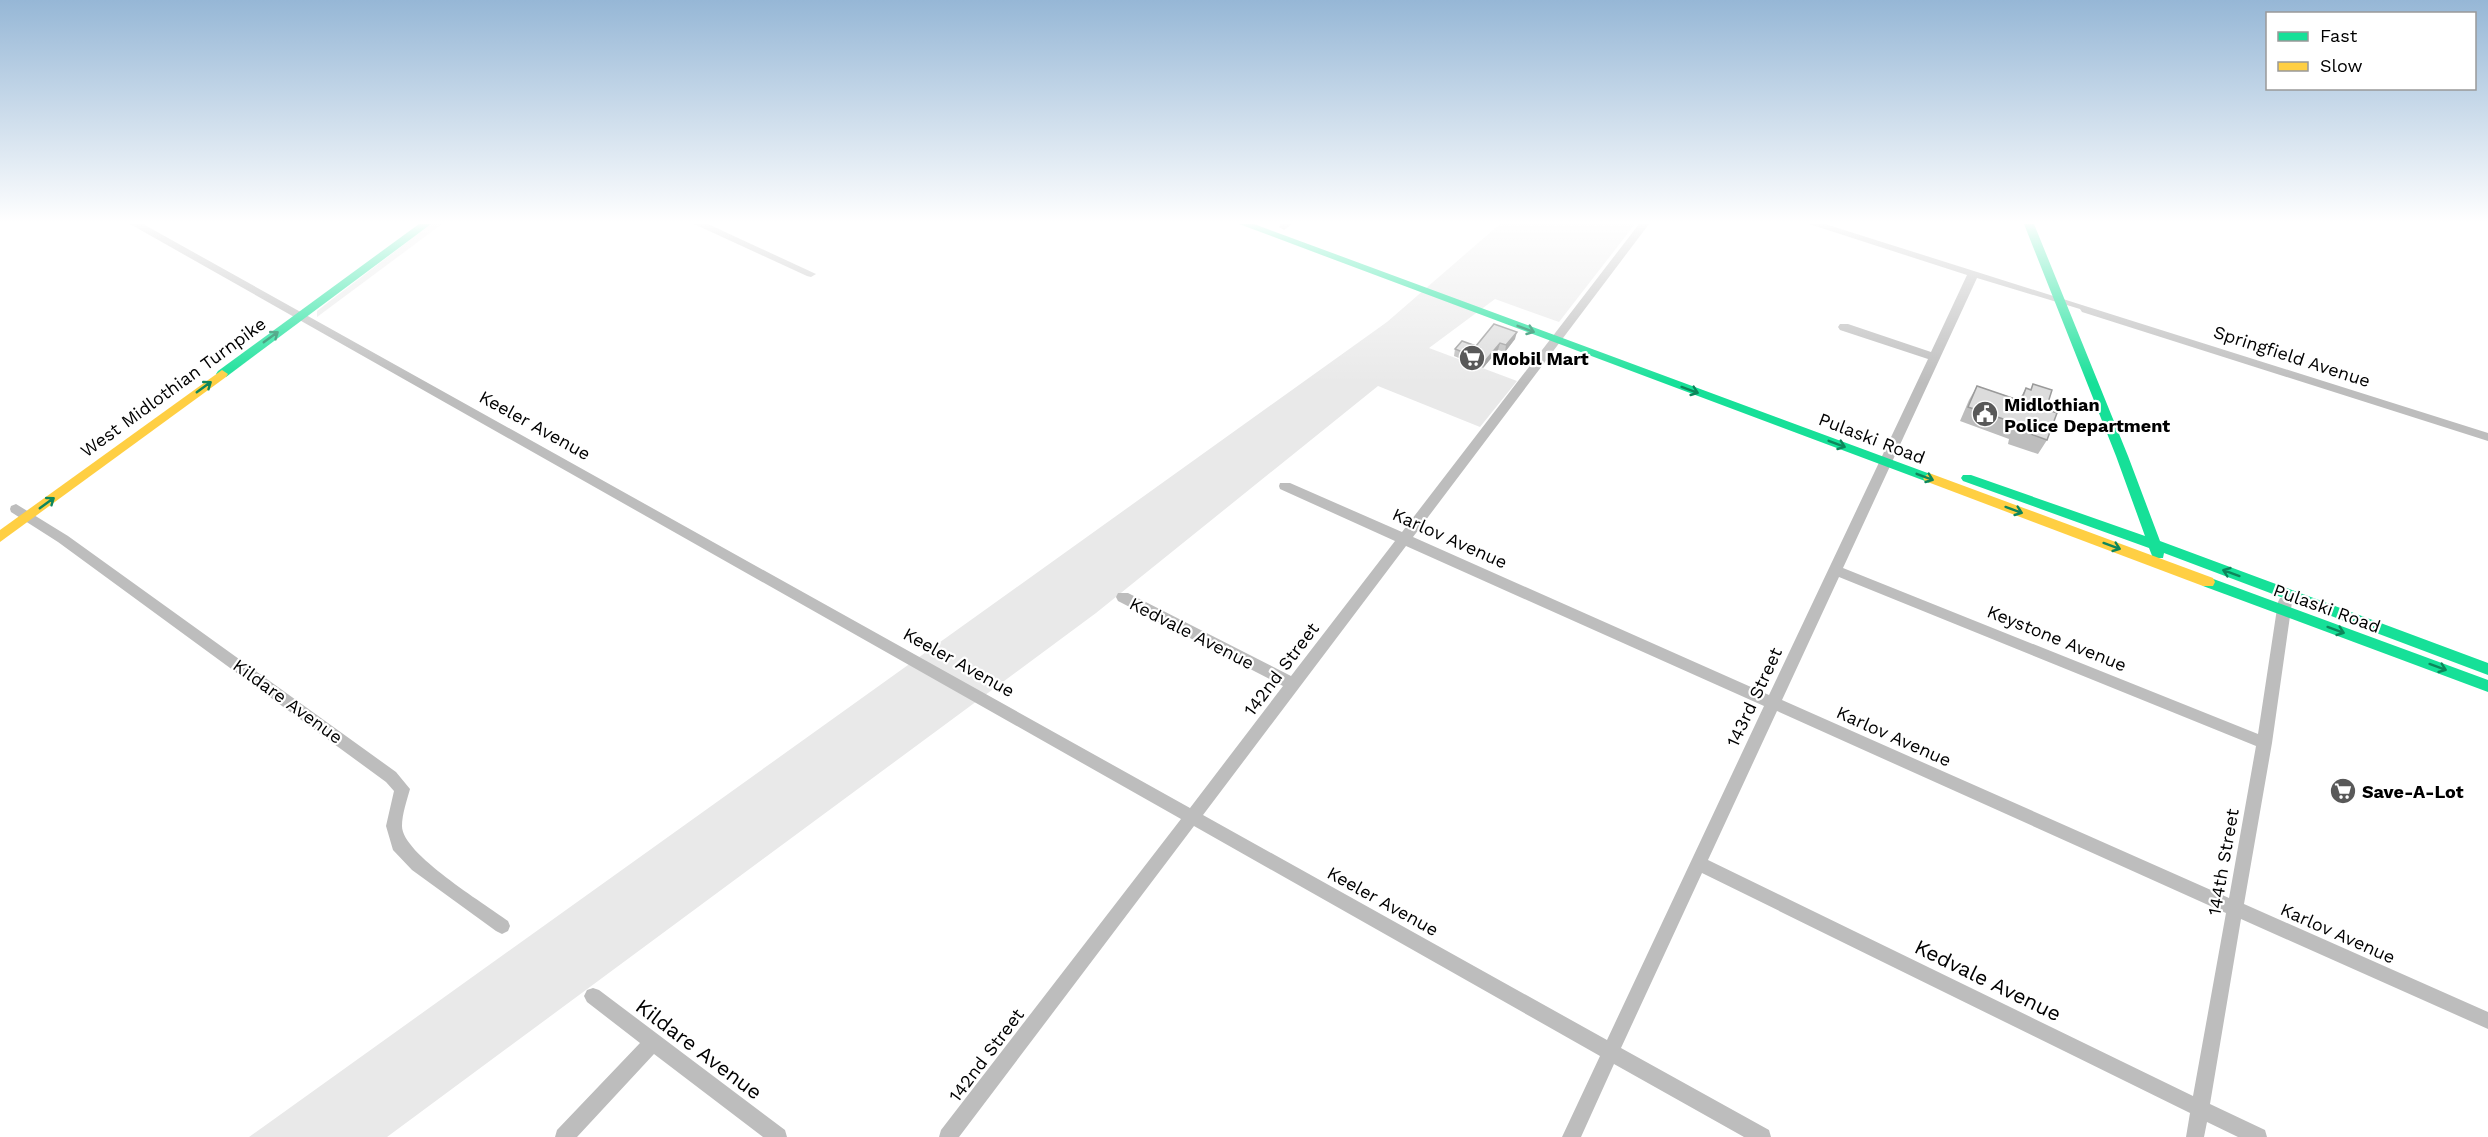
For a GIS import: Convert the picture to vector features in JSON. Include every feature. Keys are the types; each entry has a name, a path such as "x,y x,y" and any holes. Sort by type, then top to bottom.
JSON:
{"main road":[{"name":"West Midlothian Turnpike","path":"0,537 22,513 343,277"},
{"name":"Pulaski Road","path":"1395,277 1887,455 2156,545 2488,669"},
{"name":"Pulaski Road","path":"1414,277 1559,335"},
{"path":"2051,277 2156,545 2161,565"},
{"name":"Pulaski Road","path":"1887,455 2161,565 2488,686"},
{"name":"West Midlothian Turnpike","path":"0,520 22,513"}],"street":[{"name":"Keeler Avenue","path":"231,277 1762,1137"},
{"name":"142nd Street","path":"948,1137 1603,277"},
{"name":"143rd Street","path":"1571,1137 1972,277"},
{"name":"Springfield Avenue","path":"1983,277 2488,437"},
{"path":"1844,327 1934,357"},
{"name":"Karlov Avenue","path":"1285,486 2488,1021"},
{"name":"Kildare Avenue","path":"22,513 70,544 391,777 402,789 394,826 399,846 418,866 502,926"},
{"name":"Keystone Avenue","path":"1835,570 2264,742"},
{"name":"144th Street","path":"2195,1137 2264,742 2286,594"},
{"name":"Kedvale Avenue","path":"1123,597 1294,685"},
{"name":"Kedvale Avenue","path":"1699,863 2258,1137"},
{"name":"Kildare Avenue","path":"593,996 778,1137"},
{"path":"564,1137 653,1042"}],"shaded area":[{"path":"361,277 371,277 317,317 317,311"},
{"path":"1439,277 1594,277 1559,322 1495,299 1429,348 1517,381 1480,427 1378,386 1096,613 387,1137 249,1137 1387,322"}],"building":[{"path":"1494,324 1517,332 1506,345 1500,343 1485,361 1455,349 1462,341 1476,346"},
{"path":"2033,384 2052,390 2046,409 2057,413 2047,440 2017,429 2018,424 1968,407 1977,386 2021,401 2026,388 2031,390"}],"traffic: fast":[{"path":"222,374 354,277"},
{"path":"1387,277 1929,478"},
{"path":"2050,277 2122,456 2158,554"},
{"path":"1967,478 2156,545 2488,669"},
{"path":"2208,582 2488,686"}],"traffic: slow":[{"path":"0,537 222,374"},
{"path":"1929,478 2208,582"}],"place":[{"name":"Mobil Mart","path":"1472,358"},
{"name":"Midlothian Police Department","path":"1985,414"},
{"name":"Save-A-Lot","path":"2343,791"}]}
